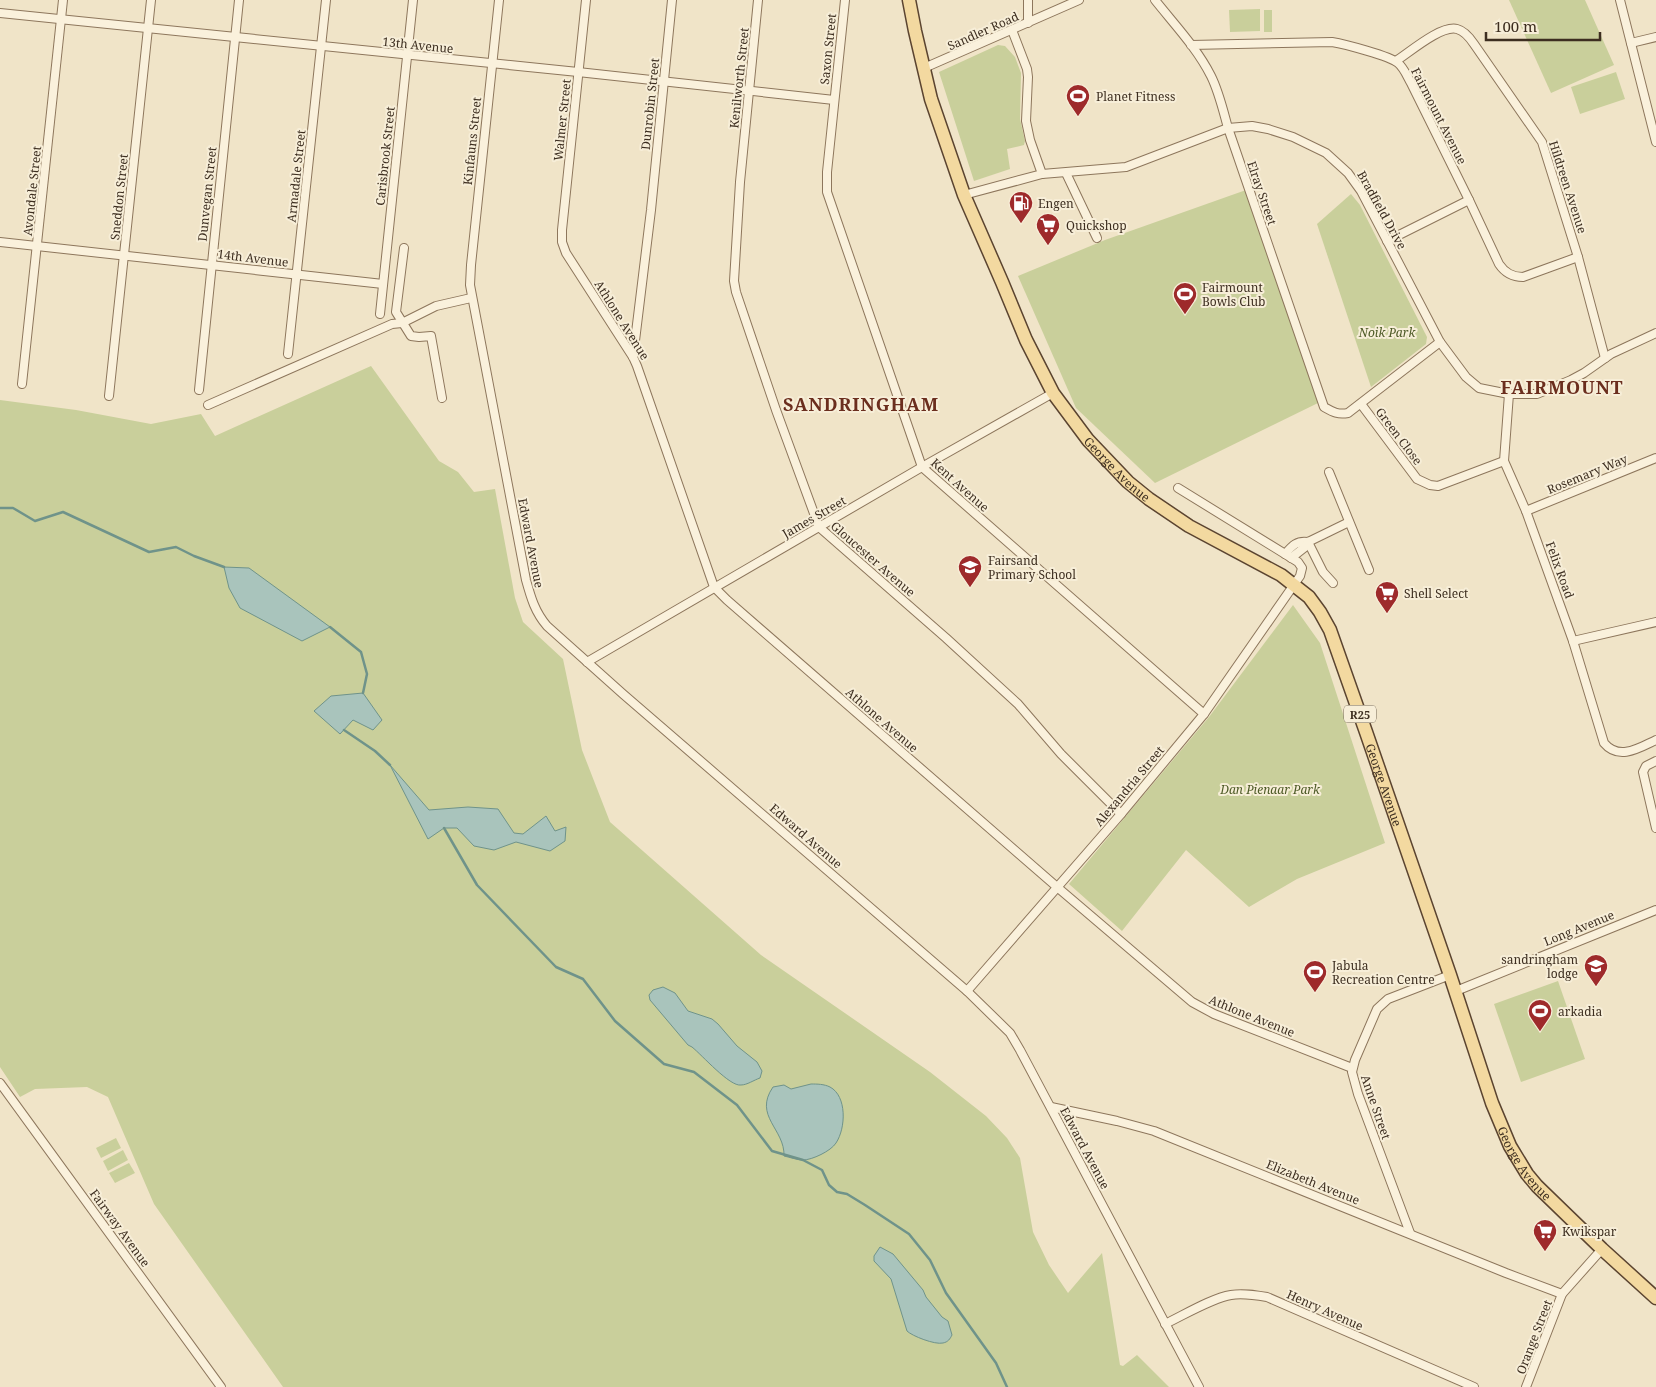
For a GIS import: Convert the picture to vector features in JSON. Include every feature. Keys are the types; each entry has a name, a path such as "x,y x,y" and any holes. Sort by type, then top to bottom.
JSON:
{"main road":[{"name":"R25","path":"910,0 926,68"},
{"name":"George Avenue","path":"926,68 937,118 967,197 1026,340 1053,393 1088,440 1128,482 1189,526 1281,575 1309,597 1320,612 1330,630 1456,991 1492,1104 1510,1146 1527,1174 1537,1186 1656,1298"}],"street":[{"name":"Avondale Street","path":"22,384 63,0"},
{"name":"Sneddon Street","path":"109,396 151,0"},
{"name":"Dunvegan Street","path":"199,390 239,0"},
{"name":"Armadale Street","path":"288,354 326,0"},
{"name":"Carisbrook Street","path":"380,314 413,0"},
{"name":"Kinfauns Street","path":"470,286 499,0"},
{"name":"Walmer Street","path":"562,242 586,0"},
{"name":"Dunrobin Street","path":"633,357 651,210 672,0"},
{"name":"Kenilworth Street","path":"742,158 758,0"},
{"name":"Saxon Street","path":"834,100 845,0"},
{"path":"1028,0 1028,23"},
{"name":"Sandler Road","path":"926,68 1079,0"},
{"name":"Elray Street","path":"1154,0 1191,45 1212,78 1324,407"},
{"path":"1620,0 1656,142"},
{"name":"13th Avenue","path":"0,13 834,100"},
{"name":"Hildreen Avenue","path":"1396,61 1440,32 1457,29 1467,34 1542,142 1578,258 1605,358"},
{"path":"1012,30 1027,70 1026,121 1030,140 1042,174"},
{"path":"1631,43 1656,37"},
{"name":"Fairmount Avenue","path":"1191,45 1332,42 1351,46 1396,61 1402,67 1411,83 1503,270 1509,274 1523,277 1578,258"},
{"name":"Kent Avenue","path":"834,100 827,172 827,192 922,467 1204,714"},
{"name":"Bradfield Drive","path":"967,197 1042,174 1126,167 1228,128 1252,126 1268,129 1293,137 1330,156 1348,172 1361,191 1440,342 1466,377 1475,385 1485,390 1509,394 1534,394 1556,387 1584,373 1605,358 1656,333"},
{"name":"Gloucester Avenue","path":"742,158 733,271 736,292 776,410 819,527 1018,704 1061,754 1121,814"},
{"path":"1066,173 1097,238"},
{"path":"1386,241 1469,200"},
{"name":"14th Avenue","path":"0,242 383,284"},
{"name":"Athlone Avenue","path":"562,242 566,253 633,357 640,372 714,587 726,600 1056,887 1198,1006 1352,1068"},
{"path":"404,248 396,312 411,336 432,336 442,398"},
{"name":"Edward Avenue","path":"470,286 526,580 532,604 538,616 587,662 967,991 1010,1033 1199,1387"},
{"path":"208,405 392,324 402,323 436,306 471,298"},
{"name":"Green Close","path":"1324,407 1333,413 1348,413 1440,342"},
{"name":"James Street","path":"587,662 1053,393"},
{"name":"Felix Road","path":"1509,394 1504,461 1526,510 1573,640 1604,743 1613,751 1624,753 1656,740"},
{"name":"Green Close","path":"1361,404 1418,479 1424,484 1438,486 1504,461"},
{"name":"Rosemary Way","path":"1526,510 1656,458"},
{"path":"1329,472 1369,570"},
{"path":"1178,488 1298,562 1302,568 1300,576 1294,584"},
{"path":"1288,556 1294,544 1302,541 1308,542 1349,522"},
{"path":"1308,542 1323,572 1333,583"},
{"name":"Alexandria Street","path":"967,991 1121,814 1204,714 1294,584"},
{"path":"1573,640 1656,622"},
{"path":"1656,761 1646,766 1643,772 1656,828"},
{"name":"Long Avenue","path":"1456,991 1656,910"},
{"name":"Anne Street","path":"1410,1234 1358,1094 1352,1068 1375,1013 1381,1004 1388,999 1450,975"},
{"name":"Fairway Avenue","path":"0,1082 221,1387"},
{"name":"Elizabeth Avenue","path":"1051,1107 1154,1131 1562,1294"},
{"name":"Orange Street","path":"1526,1387 1562,1294 1602,1249"},
{"name":"Henry Avenue","path":"1165,1324 1230,1295 1248,1294 1267,1297 1474,1387"}],"green space":[{"path":"1509,0 1585,0 1614,65 1551,93"},
{"path":"1260,9 1260,31 1230,32 1229,10"},
{"path":"1264,10 1272,10 1272,32 1264,32"},
{"path":"998,45 1005,46 1015,57 1021,73 1020,119 1025,141 1024,145 1007,149 1010,169 974,181 939,72"},
{"path":"1616,72 1625,99 1580,114 1571,87"},
{"path":"1246,190 1318,403 1155,483 1076,408 1018,276 1105,240"},
{"name":"Noik Park","path":"1351,194 1360,205 1427,337 1426,344 1371,387 1317,224"},
{"path":"371,366 439,461 458,472 474,492 495,489 515,598 523,622 563,659 582,750 610,822 761,955 930,1072 986,1116 1007,1138 1020,1158 1033,1232 1049,1265 1068,1293 1102,1253 1120,1365 1123,1366 1137,1355 1169,1387 283,1387 154,1204 108,1097 87,1087 35,1089 20,1097 0,1067 0,400 76,410 151,424 201,414 215,436"},
{"name":"Dan Pienaar Park","path":"1293,605 1320,643 1385,843 1297,879 1249,907 1186,850 1122,931 1069,884 1209,717"},
{"name":"arkadia","path":"1558,981 1585,1059 1521,1082 1494,1004"},
{"path":"116,1138 121,1148 101,1158 96,1148"},
{"path":"123,1150 128,1160 108,1171 103,1161"},
{"path":"129,1163 135,1173 115,1183 109,1173"}],"water":[{"path":"224,567 249,568 330,627 302,641 240,608 229,588"},
{"path":"363,693 382,720 373,730 353,720 340,734 314,711 331,696"},
{"path":"390,765 429,810 468,807 498,809 514,833 523,834 546,816 555,831 566,827 565,841 550,851 516,842 494,850 474,846 457,828 444,828 428,839"},
{"path":"663,987 675,993 688,1011 712,1019 718,1024 737,1046 757,1062 762,1071 760,1078 746,1084 736,1084 723,1076 688,1045 650,1000 649,995 653,990"},
{"path":"811,1084 830,1087 840,1097 843,1121 839,1137 830,1149 807,1160 784,1156 780,1138 768,1114 766,1106 768,1097 773,1087 784,1085 791,1089"},
{"path":"880,1247 893,1254 923,1290 926,1297 942,1317 948,1321 952,1335 948,1341 939,1343 929,1341 907,1331 891,1279 874,1261 874,1256"}],"waterway":[{"path":"0,508 13,508 35,521 63,512 149,552 176,547 224,567"},
{"path":"330,627 361,652 367,674 363,693"},
{"path":"344,730 375,751 390,765"},
{"path":"444,828 477,885 556,967 583,979 615,1021 664,1064 694,1072 737,1105 772,1151 803,1160 822,1170 829,1185 837,1192 847,1194 909,1234 930,1260 946,1293 996,1363 1007,1387"}],"place":[{"name":"Planet Fitness","path":"1078,117"},
{"name":"Engen","path":"1021,224"},
{"name":"Quickshop","path":"1048,246"},
{"name":"Fairmount Bowls Club","path":"1185,315"},
{"name":"Fairsand Primary School","path":"970,588"},
{"name":"Shell Select","path":"1387,614"},
{"name":"sandringham lodge","path":"1596,987"},
{"name":"Jabula Recreation Centre","path":"1315,993"},
{"name":"arkadia","path":"1540,1032"},
{"name":"Kwikspar","path":"1545,1252"}],"district":[{"name":"FAIRMOUNT","path":"1562,387"},
{"name":"SANDRINGHAM","path":"861,404"}]}
